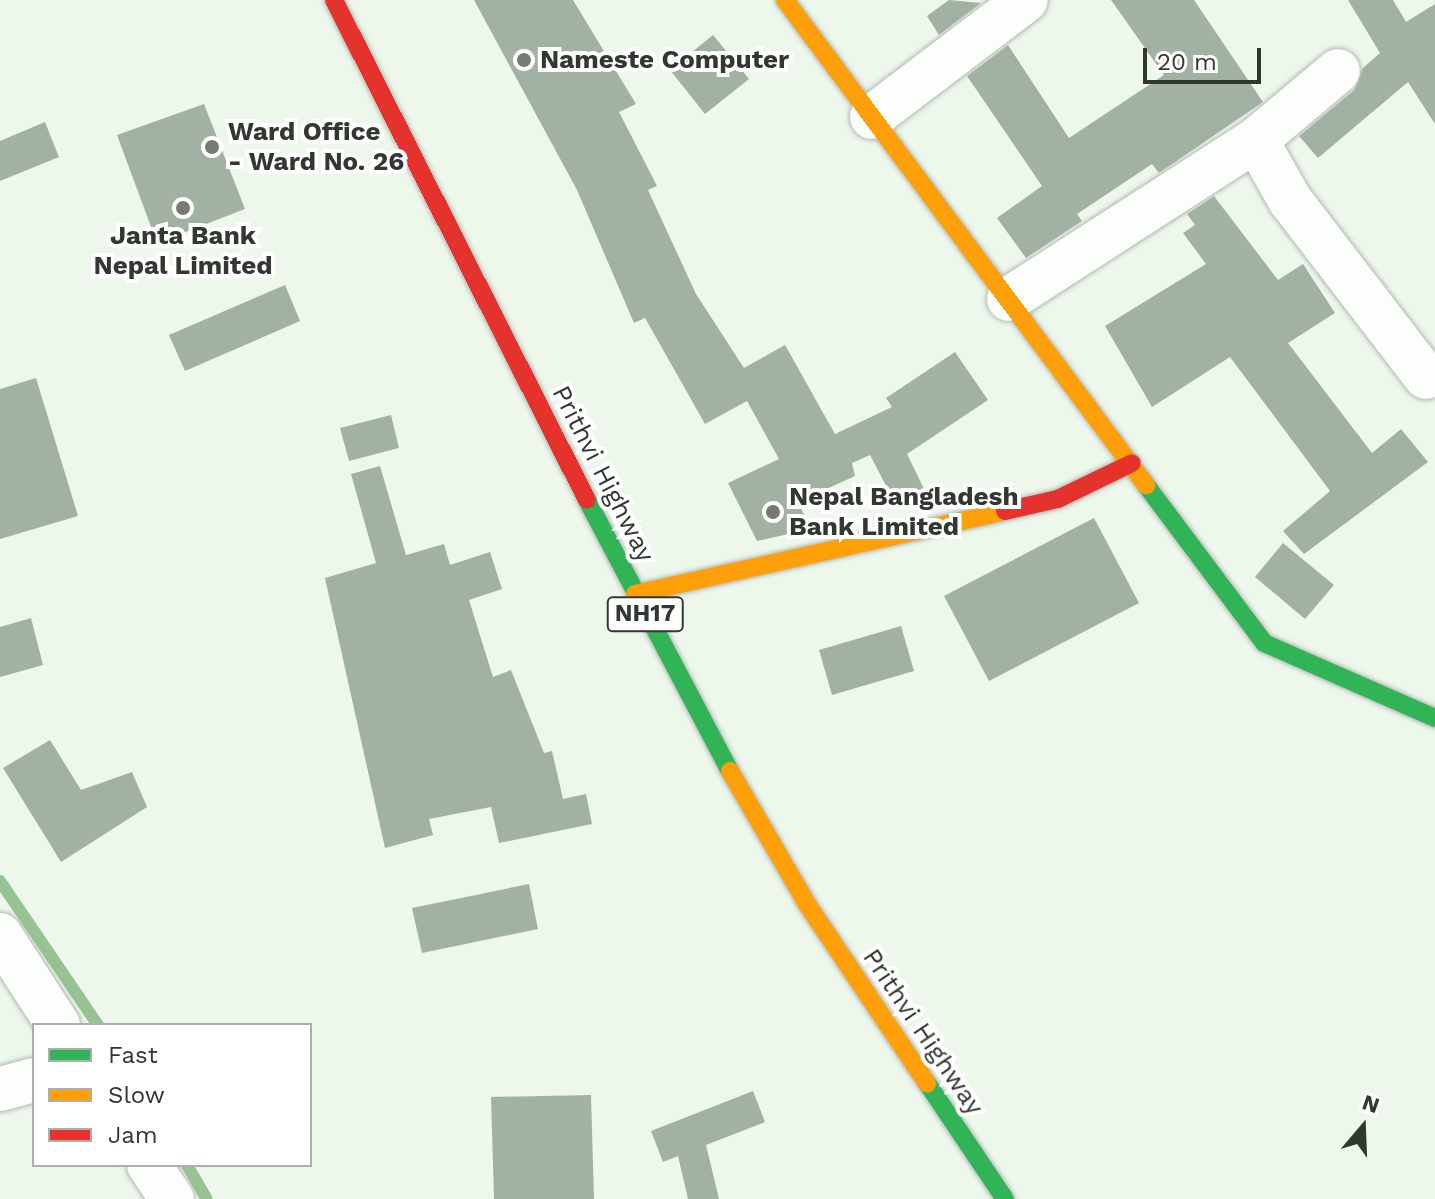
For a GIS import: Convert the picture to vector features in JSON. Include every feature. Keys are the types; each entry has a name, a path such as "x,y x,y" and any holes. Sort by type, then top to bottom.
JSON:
{"main road":[{"name":"Prithvi Highway","path":"334,0 635,594 807,904 1005,1199"},
{"path":"785,0 1264,643 1433,710"},
{"path":"635,594 1058,499 1132,463"}],"street":[{"path":"872,117 1026,0"},
{"path":"1009,299 1256,140 1338,71"},
{"path":"1256,140 1290,200 1426,377"},
{"path":"0,935 57,1023"},
{"path":"0,1089 32,1081"},
{"path":"150,1167 172,1199"}],"building":[{"path":"474,0 573,0 636,104 619,112 657,186 648,190 696,294 744,368 785,345 835,434 892,407 886,398 955,352 988,400 907,454 924,489 895,503 870,455 852,463 855,476 798,502 811,529 757,541 728,483 779,459 747,401 705,424 645,318 634,323 577,190"},
{"path":"949,0 981,3 939,35 927,16"},
{"path":"1111,0 1194,0 1263,102 1159,173 1152,164 1077,214 1082,221 1026,258 997,218 1042,186 967,76 1008,45 1069,138 1164,75"},
{"path":"1348,0 1393,0 1406,22 1435,4 1435,124 1408,82 1318,158 1299,136 1354,90 1363,68 1380,53"},
{"path":"713,35 749,79 705,114 670,70"},
{"path":"204,104 245,209 157,243 117,135"},
{"path":"45,122 59,157 0,181 0,141"},
{"path":"1214,196 1278,280 1303,264 1335,313 1288,343 1372,453 1401,429 1428,462 1304,554 1283,531 1330,491 1230,357 1152,407 1105,326 1206,264 1183,233 1195,225 1187,214"},
{"path":"285,285 300,321 185,371 169,335"},
{"path":"36,378 78,516 0,539 0,389"},
{"path":"391,415 399,448 349,461 340,428"},
{"path":"380,466 406,555 444,544 450,565 490,552 502,589 469,600 493,677 511,670 544,753 552,751 563,799 586,794 592,824 499,843 491,807 429,819 433,835 385,848 325,578 376,563 351,474"},
{"path":"1094,518 1139,603 989,681 944,596"},
{"path":"1283,543 1334,585 1305,619 1255,577"},
{"path":"31,618 43,665 0,677 0,627"},
{"path":"901,626 914,671 832,695 819,650"},
{"path":"50,740 81,790 132,772 147,807 61,862 3,768"},
{"path":"529,884 538,929 422,953 412,908"},
{"path":"753,1091 765,1122 706,1145 719,1199 688,1199 678,1156 663,1162 651,1131"},
{"path":"591,1095 594,1199 494,1199 491,1097"}],"waterway":[{"path":"0,881 97,1023"},
{"path":"188,1167 207,1199"}],"traffic: fast":[{"path":"1146,485 1264,643 1435,718"},
{"path":"587,500 730,771"},
{"path":"927,1083 1005,1199"}],"traffic: slow":[{"path":"785,0 1146,485"},
{"path":"635,594 1005,511"},
{"path":"730,771 807,904 927,1083"}],"traffic: jam":[{"path":"334,0 587,500"},
{"path":"1005,511 1058,499 1132,463"}],"place":[{"name":"Nameste Computer","path":"524,60"},
{"name":"Ward Office - Ward No. 26","path":"212,147"},
{"name":"Janta Bank Nepal Limited","path":"183,208"},
{"name":"Nepal Bangladesh Bank Limited","path":"773,512"}]}
